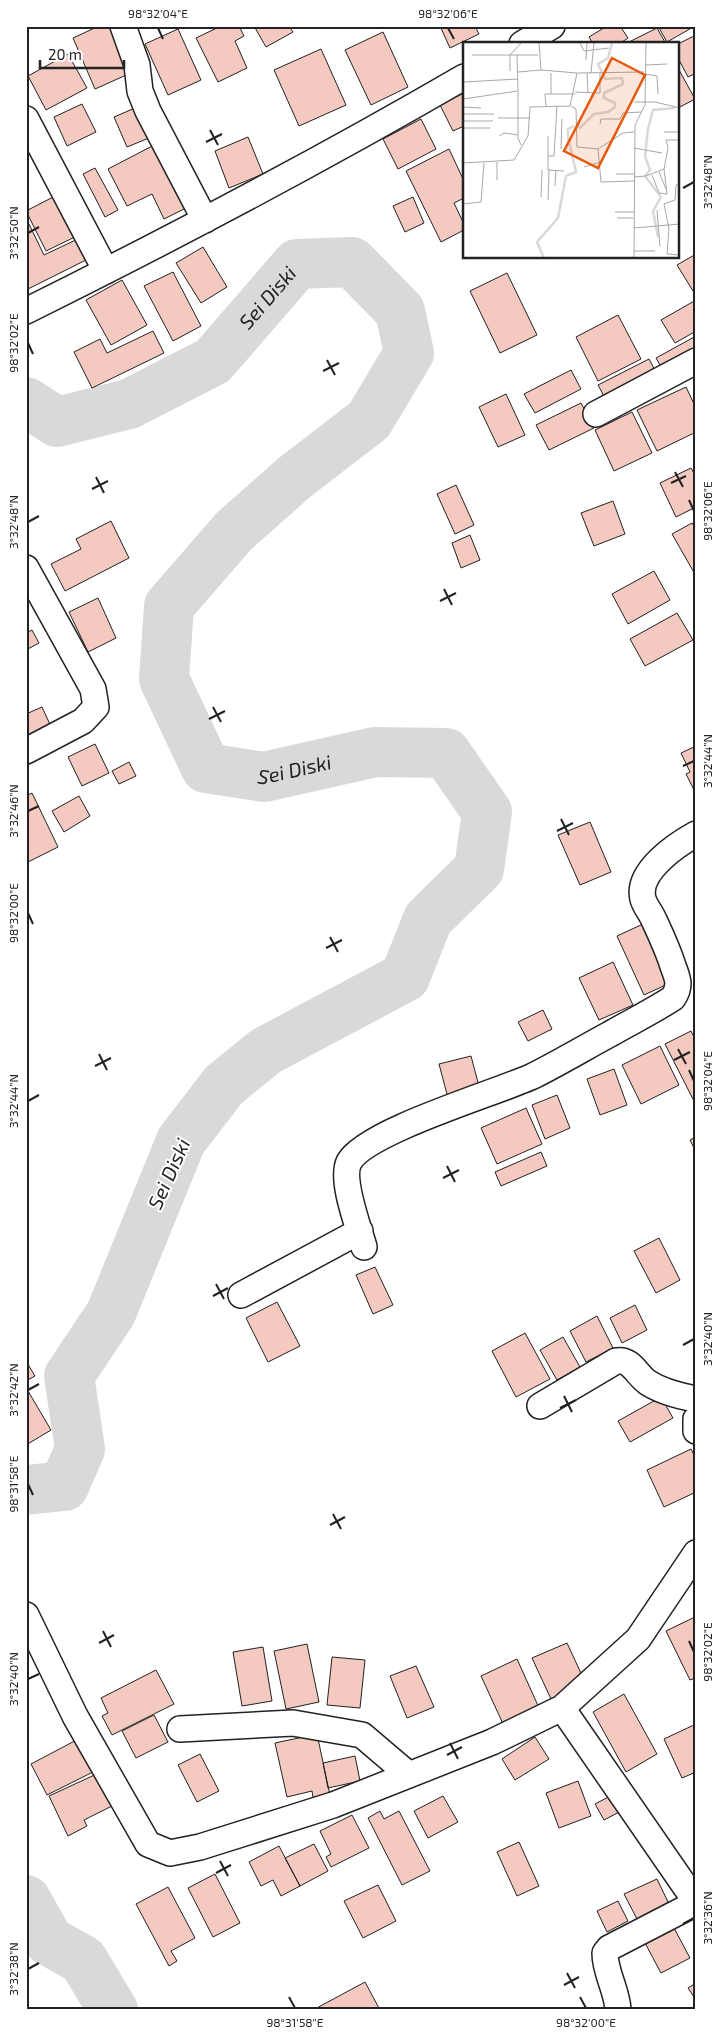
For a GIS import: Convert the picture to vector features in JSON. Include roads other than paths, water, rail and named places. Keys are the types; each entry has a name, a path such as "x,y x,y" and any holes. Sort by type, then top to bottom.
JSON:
{"street":[{"path":"123,26 136,65 140,91 148,111 205,220"},
{"path":"525,42 552,26"},
{"path":"26,311 205,220 369,133 463,78"},
{"path":"26,118 106,271"},
{"path":"596,414 696,361"},
{"path":"26,568 93,689 96,707 83,720 26,751"},
{"path":"241,1295 362,1239 347,1176 348,1165 355,1153 376,1140 423,1118 539,1073 673,998 678,991 679,984 666,946 643,899 643,884 652,868 666,855 696,834"},
{"path":"540,1406 616,1361 622,1360 628,1362 647,1382 674,1396 696,1399"},
{"path":"696,1419 696,1431"},
{"path":"26,1614 75,1716 148,1844 170,1853 200,1847 323,1808 492,1742 562,1708 638,1639 696,1553"},
{"path":"562,1708 696,1902 609,1948 605,1953 605,1961 618,2000 618,2010"},
{"path":"180,1729 293,1723 362,1735 409,1775"}],"waterway":[{"name":"Sei Diski","path":"26,402 57,422 129,404 213,361 297,264 352,262 400,311 409,353 369,420 295,477 234,531 169,606 164,679 206,768 264,777 375,752 446,753 487,812 479,869 428,919 405,977 266,1051 224,1085 181,1141 111,1313 69,1376 80,1449 64,1486 26,1490"},
{"name":"Sei Diski","path":"26,1900 49,1941 83,1960 113,2010"}]}
